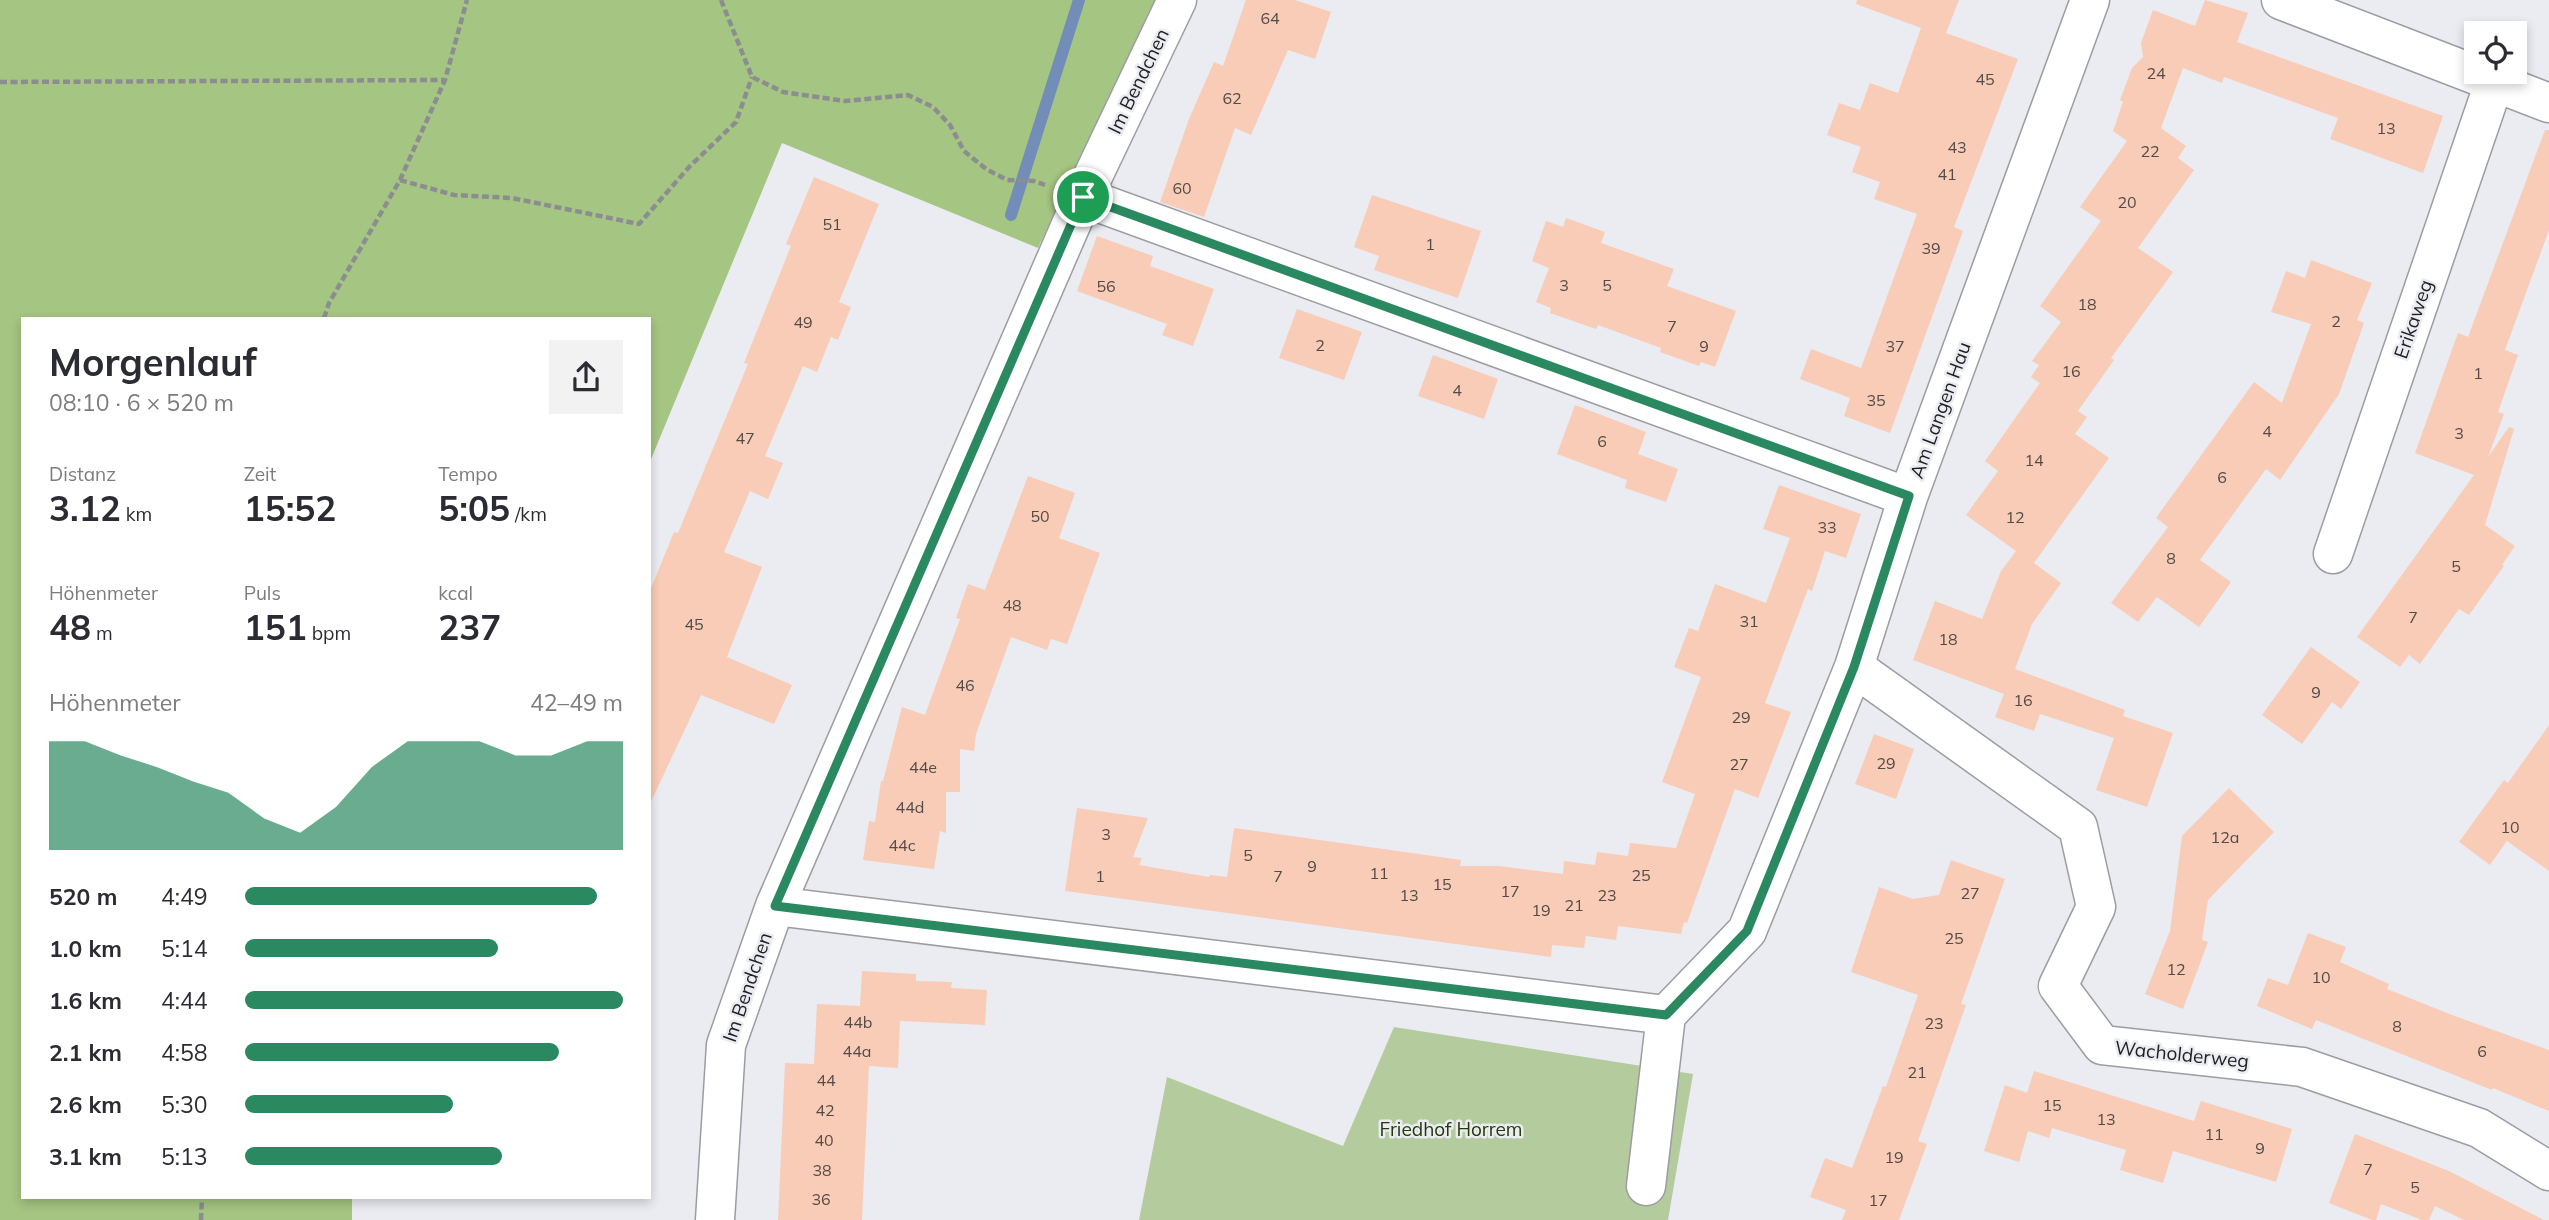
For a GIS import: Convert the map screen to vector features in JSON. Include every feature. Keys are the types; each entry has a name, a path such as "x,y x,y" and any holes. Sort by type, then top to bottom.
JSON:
{"street":[{"name":"Im Bendchen","path":"715,1220 726,1045 775,906 1083,197 1177,0"},
{"name":"Am Langen Hau","path":"1666,1015 1747,931 1854,667 1909,496 2090,0"},
{"path":"2281,0 2464,71"},
{"name":"Erikaweg","path":"2333,554 2494,84"},
{"path":"2497,84 2549,103"},
{"path":"1083,197 1909,496"},
{"name":"Wacholderweg","path":"1854,667 2078,827 2096,906 2058,986 2102,1045 2302,1067 2479,1129 2549,1171"},
{"path":"775,906 1666,1015 1646,1186"}],"path":[{"path":"324,317 328,303 400,180 445,80 467,0"},
{"path":"400,180 454,195 512,198 639,224 690,166 736,122 752,77 722,0"},
{"path":"752,77 783,92 845,101 908,95 933,107 950,125 964,151 986,169 1007,180 1034,181"},
{"path":"0,82 445,80"},
{"path":"201,1220 202,1199"}],"green space":[{"path":"0,0 1155,0 1038,248 782,143 651,459 651,317 21,317 21,1199 352,1199 352,1220 0,1220"},
{"name":"Friedhof Horrem","path":"1394,1027 1693,1074 1668,1220 1139,1220 1167,1077 1343,1146"}],"building":[{"path":"1246,0 1295,0 1331,12 1315,59 1288,50 1251,135 1235,128 1204,217 1160,202 1189,119 1214,62 1223,66"},
{"path":"1857,0 1959,0 1946,33 2018,59 1954,227 1963,231 1890,433 1844,416 1850,398 1800,379 1811,349 1861,368 1917,214 1874,199 1880,182 1852,172 1861,147 1827,135 1839,103 1860,110 1870,83 1898,93 1921,28 1856,4"},
{"path":"2205,0 2248,13 2237,42 2443,116 2423,173 2330,139 2338,118 2224,77 2222,83 2183,68 2161,128 2186,146 2178,158 2194,170 2138,248 2173,272 2111,358 2114,360 2078,411 2087,417 2075,434 2109,458 2034,563 2061,583 2032,624 2015,669 2125,710 2123,716 2173,733 2147,807 2096,790 2114,738 2040,714 2034,731 1995,717 2004,694 1913,660 1935,601 1982,619 2001,571 2016,551 1966,515 1998,471 1985,461 2040,383 2031,377 2039,365 2032,361 2061,322 2040,306 2101,221 2080,207 2127,141 2113,131 2123,102 2120,100 2132,68 2143,57 2141,43 2153,10 2195,26"},
{"path":"2545,130 2549,130 2549,230 2505,350 2518,355 2498,412 2504,414 2488,457 2509,427 2514,429 2485,525 2515,546 2469,615 2459,609 2420,664 2409,655 2400,667 2357,637 2474,475 2415,453 2458,333 2468,337"},
{"path":"814,177 879,204 839,302 851,307 838,340 831,337 817,372 803,366 765,456 783,463 768,499 750,491 724,552 762,567 727,657 792,685 774,724 701,695 651,802 651,588 674,532 678,533 748,364 744,363 791,246 786,244"},
{"path":"1372,195 1481,231 1458,298 1374,270 1379,256 1354,247"},
{"path":"1566,218 1605,232 1601,243 1674,269 1667,286 1736,311 1715,367 1701,362 1699,366 1660,352 1661,348 1598,325 1596,329 1550,313 1551,308 1536,302 1549,268 1532,261 1546,221 1563,227"},
{"path":"1097,236 1153,256 1150,266 1214,289 1193,346 1162,335 1167,324 1077,291"},
{"path":"2311,260 2372,283 2357,320 2364,323 2339,394 2280,480 2266,469 2200,560 2231,582 2199,627 2157,597 2138,622 2111,603 2168,527 2156,518 2254,382 2282,403 2311,324 2271,312 2286,271 2305,278"},
{"path":"1297,309 1362,332 1344,380 1279,358"},
{"path":"1433,355 1498,379 1484,419 1418,396"},
{"path":"1575,405 1646,432 1638,454 1678,469 1666,502 1625,488 1627,480 1557,454"},
{"path":"1028,476 1075,493 1059,538 1100,553 1067,644 1051,639 1047,650 1011,637 976,734 974,751 960,749 960,792 946,792 946,833 940,831 934,869 863,860 869,821 875,822 881,781 902,707 925,715 960,619 956,618 968,584 985,590"},
{"path":"1779,485 1861,514 1846,558 1825,551 1812,591 1808,589 1765,703 1791,712 1758,798 1735,789 1681,934 1618,926 1616,940 1586,936 1584,948 1552,945 1551,957 1065,891 1077,808 1148,818 1133,857 1142,858 1139,865 1209,877 1227,877 1234,828 1461,860 1460,866 1499,866 1563,874 1564,861 1595,865 1597,852 1628,856 1630,843 1676,848 1695,794 1662,782 1701,677 1674,667 1689,628 1698,631 1715,584 1766,603 1790,538 1763,529"},
{"path":"2311,647 2360,682 2341,709 2332,702 2302,744 2262,715"},
{"path":"2549,725 2549,871 2507,841 2490,865 2459,842 2504,780 2508,783"},
{"path":"1874,734 1914,749 1896,799 1855,784"},
{"path":"2229,788 2274,832 2208,900 2202,940 2208,942 2183,1009 2145,994 2170,931 2182,836"},
{"path":"1951,860 2005,879 1961,1004 1966,1005 1918,1141 1927,1144 1899,1220 1842,1220 1846,1210 1810,1197 1825,1158 1852,1168 1883,1086 1886,1087 1918,995 1851,972 1879,887 1913,899 1939,895"},
{"path":"2308,933 2346,947 2340,962 2389,984 2387,989 2549,1050 2549,1111 2316,1020 2312,1029 2257,1006 2268,978 2288,985"},
{"path":"862,971 916,974 916,981 952,982 951,988 987,990 985,1025 900,1021 898,1068 869,1066 862,1220 778,1220 785,1063 814,1064 817,1004 860,1006"},
{"path":"2034,1071 2194,1121 2201,1101 2292,1129 2276,1182 2173,1151 2163,1183 2120,1170 2126,1150 2052,1128 2049,1138 2028,1131 2019,1162 1984,1151 2005,1085 2027,1093"},
{"path":"2355,1134 2449,1171 2544,1220 2464,1220 2435,1206 2429,1220 2422,1220 2381,1204 2376,1220 2372,1220 2329,1203"}],"waterway":[{"path":"1011,215 1079,0"}],"route":[{"path":"1083,197 1909,496 1854,667 1747,931 1666,1015 775,906 1083,197"}]}
